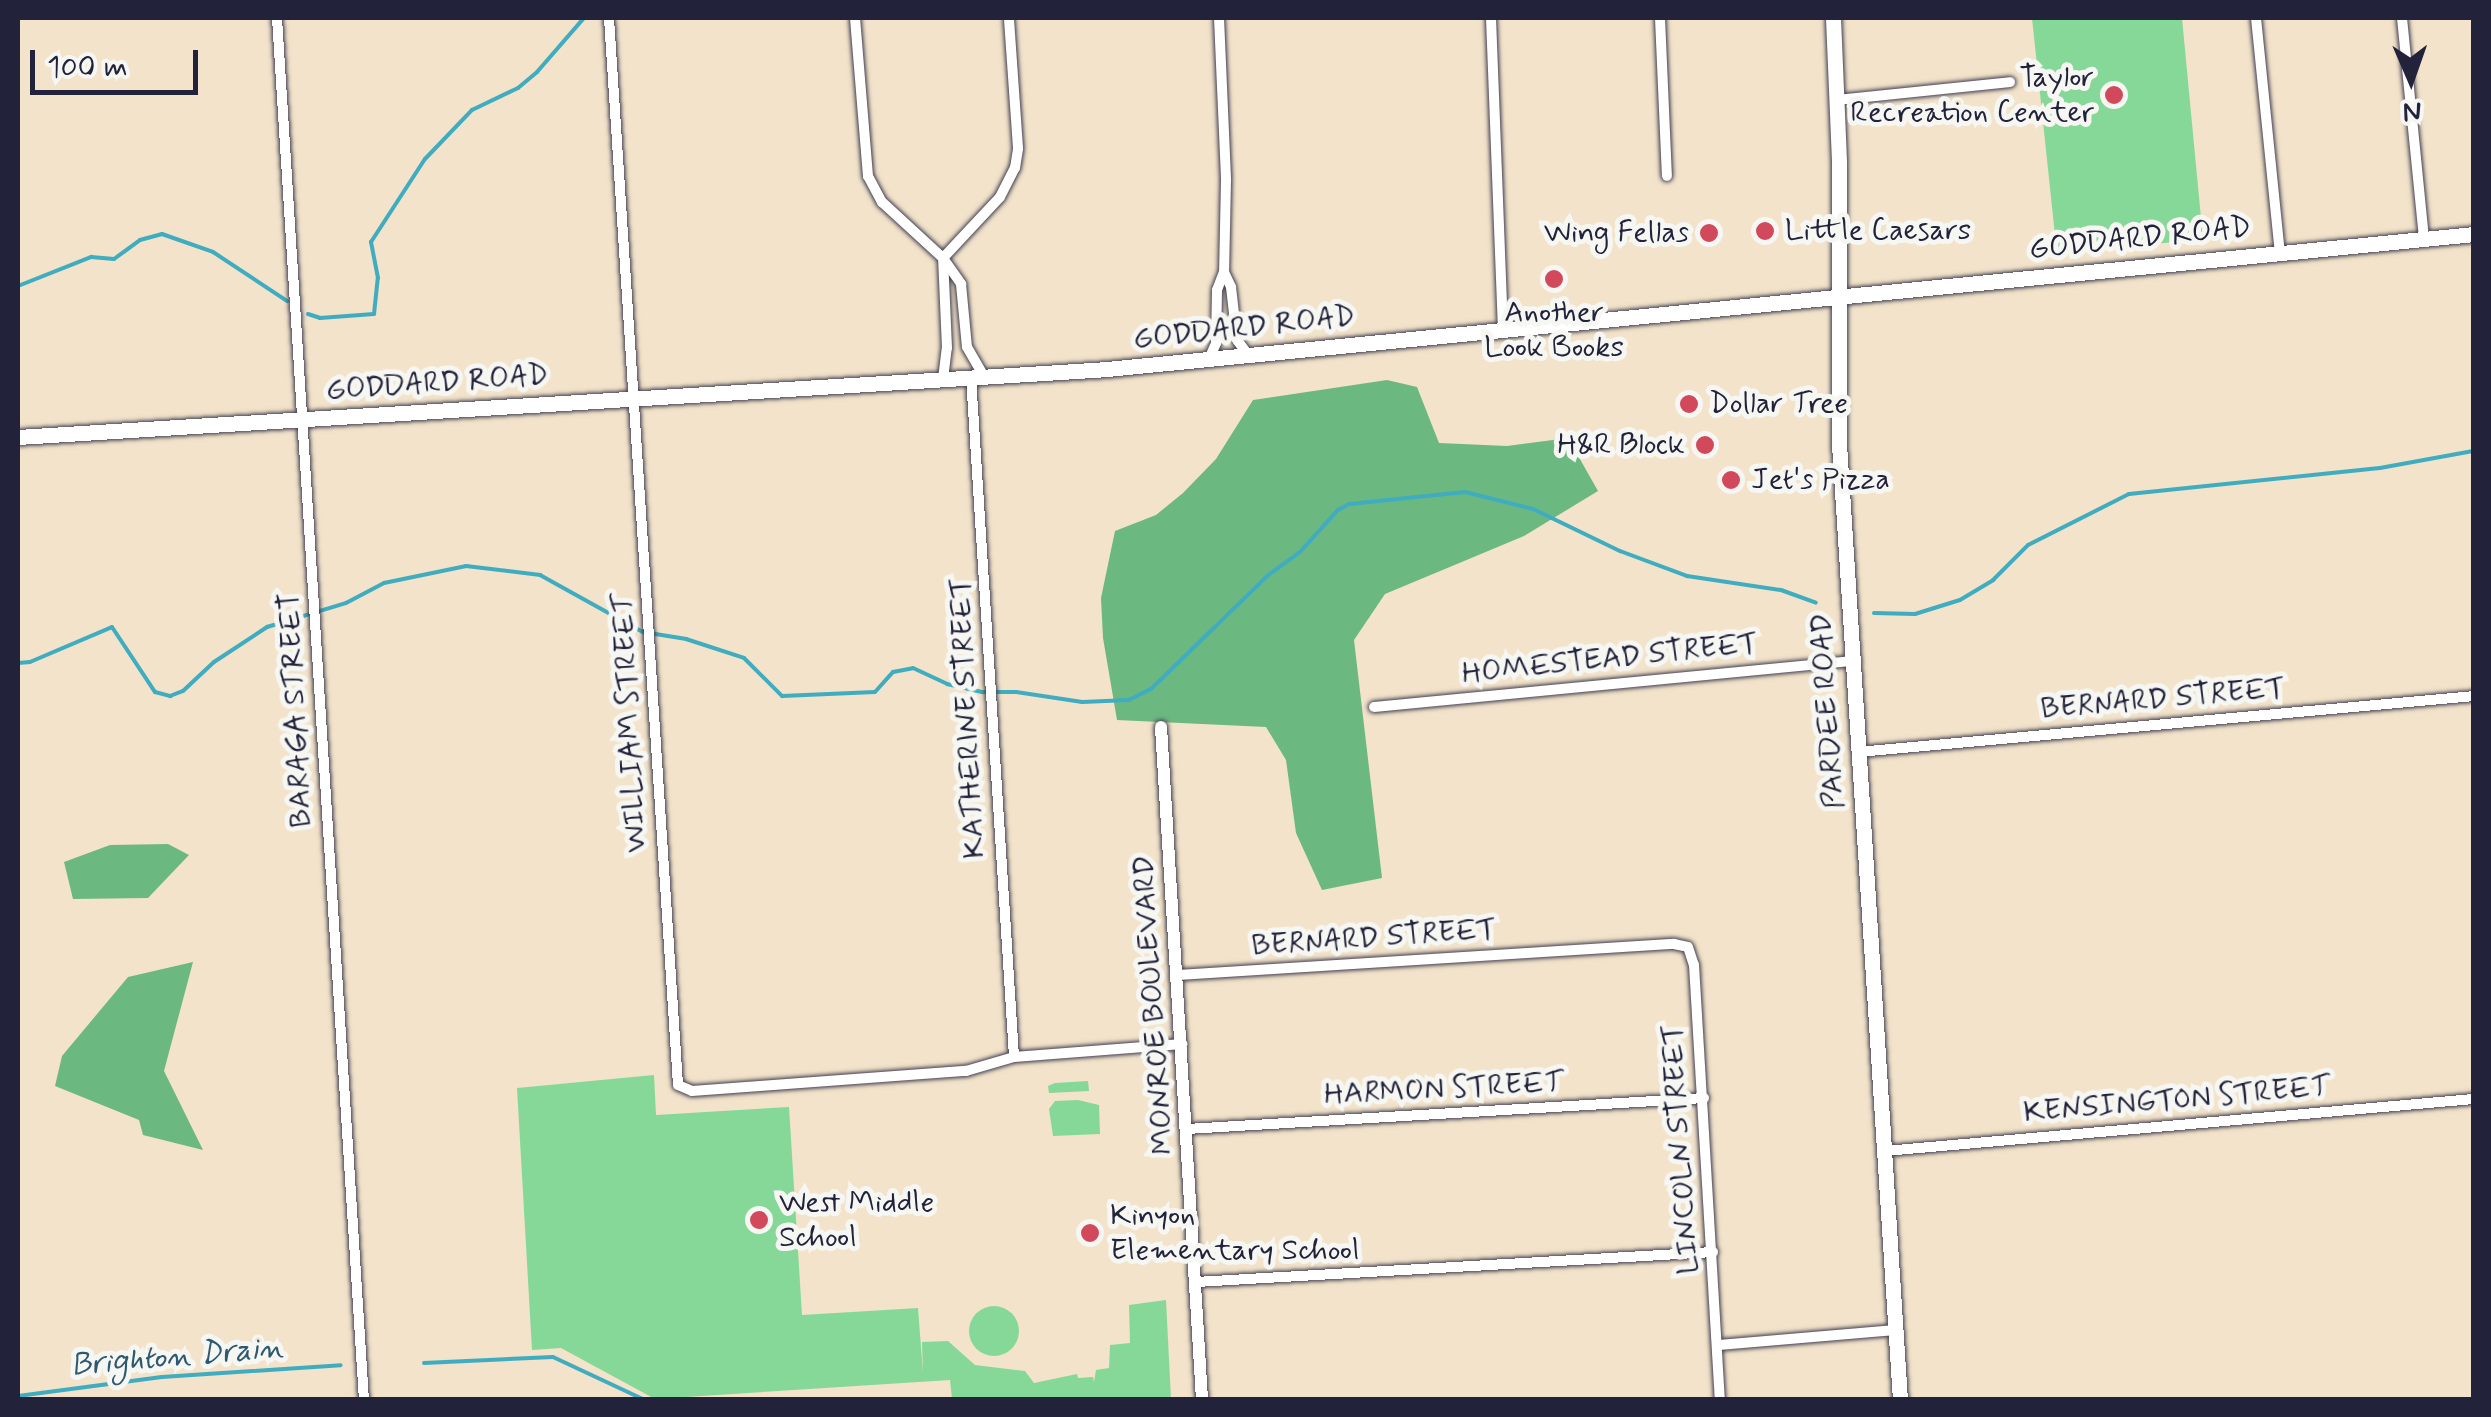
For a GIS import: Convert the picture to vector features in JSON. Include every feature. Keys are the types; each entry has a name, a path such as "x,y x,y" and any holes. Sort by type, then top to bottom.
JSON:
{"main road":[{"name":"PARDEE ROAD","path":"1833,18 1840,296 1839,444 1900,1400"},
{"name":"GODDARD ROAD","path":"18,437 978,377 1250,356 2474,234"}],"street":[{"name":"BARAGA STREET","path":"277,18 364,1400"},
{"name":"WILLIAM STREET","path":"610,18 678,1085 692,1090 966,1071 1014,1057"},
{"path":"855,18 868,176 882,202 943,258 947,348 943,379"},
{"path":"943,258 1004,192 1016,168 1009,18"},
{"path":"1208,359 1216,343 1216,290 1224,272 1226,180 1218,18"},
{"path":"1491,18 1502,330"},
{"path":"1660,18 1667,176"},
{"path":"2256,18 2280,253"},
{"path":"2402,18 2424,238"},
{"path":"1837,100 2010,82"},
{"name":"KATHERINE STREET","path":"943,258 961,284 967,347 978,377 992,705 1014,1057"},
{"path":"1224,272 1231,286 1237,340 1250,356"},
{"name":"HOMESTEAD STREET","path":"1374,707 1851,661"},
{"name":"BERNARD STREET","path":"1858,752 2474,696"},
{"name":"MONROE BOULEVARD","path":"1161,727 1202,1400"},
{"name":"BERNARD STREET","path":"1178,976 1674,944 1692,951"},
{"name":"LINCOLN STREET","path":"1692,951 1720,1400"},
{"path":"1014,1057 1182,1044"},
{"name":"HARMON STREET","path":"1187,1129 1704,1098"},
{"name":"KENSINGTON STREET","path":"1885,1152 2474,1099"},
{"path":"1196,1282 1712,1252"},
{"path":"1718,1345 1896,1330"}],"green space":[{"name":"Taylor Recreation Center","path":"2032,18 2182,18 2203,239 2057,254"},
{"path":"1387,380 1417,387 1439,443 1507,446 1568,438 1598,491 1524,536 1385,594 1354,640 1382,878 1322,890 1296,833 1286,760 1266,727 1117,720 1103,638 1101,598 1115,531 1156,515 1183,493 1216,459 1253,400"},
{"path":"168,844 189,855 148,898 73,899 64,862 110,845"},
{"path":"193,962 164,1071 203,1150 143,1135 139,1120 55,1086 62,1056 128,977"},
{"path":"654,1075 656,1115 789,1107 802,1315 918,1308 923,1373 922,1342 948,1341 975,1365 1025,1371 1034,1383 1077,1374 1078,1378 1093,1377 1094,1382 1096,1370 1109,1368 1110,1345 1130,1343 1129,1305 1166,1300 1171,1399 952,1399 950,1380 655,1399 561,1348 532,1350 517,1088"},
{"path":"1088,1081 1089,1091 1049,1093 1048,1086 1055,1083"},
{"path":"1078,1100 1099,1105 1100,1134 1053,1136 1049,1109 1055,1101"},
{"path":"994,1306 1011,1314 1019,1331 1011,1348 994,1356 977,1348 969,1331 977,1314"}],"waterway":[{"path":"308,314 320,318 374,314 378,278 371,242 425,159 472,110 518,88 537,72 584,18"},
{"path":"18,286 91,257 114,259 140,240 162,234 213,252 287,301"},
{"path":"1874,613 1915,614 1960,600 1993,580 2028,545 2129,494 2380,468 2474,451"},
{"path":"18,663 30,662 112,627 155,692 170,696 183,691 214,662 267,627 346,603 384,583 466,566 540,575 643,632 686,639 744,658 782,696 875,692 893,672 913,668 947,684 983,692 1016,692 1082,702 1129,700 1151,689 1267,576 1300,552 1338,510 1349,504 1465,492 1533,509 1620,551 1687,576 1781,590 1816,603"},
{"name":"Brighton Drain","path":"424,1363 553,1357 645,1400"},
{"name":"Brighton Drain","path":"18,1396 162,1377 341,1365"}],"place":[{"name":"Taylor Recreation Center","path":"2114,95"},
{"name":"Little Caesars","path":"1765,231"},
{"name":"Wing Fellas","path":"1709,233"},
{"name":"Another Look Books","path":"1554,279"},
{"name":"Dollar Tree","path":"1689,404"},
{"name":"H&R Block","path":"1705,445"},
{"name":"Jet's Pizza","path":"1731,480"},
{"name":"West Middle School","path":"759,1220"},
{"name":"Kinyon Elementary School","path":"1090,1233"}]}
